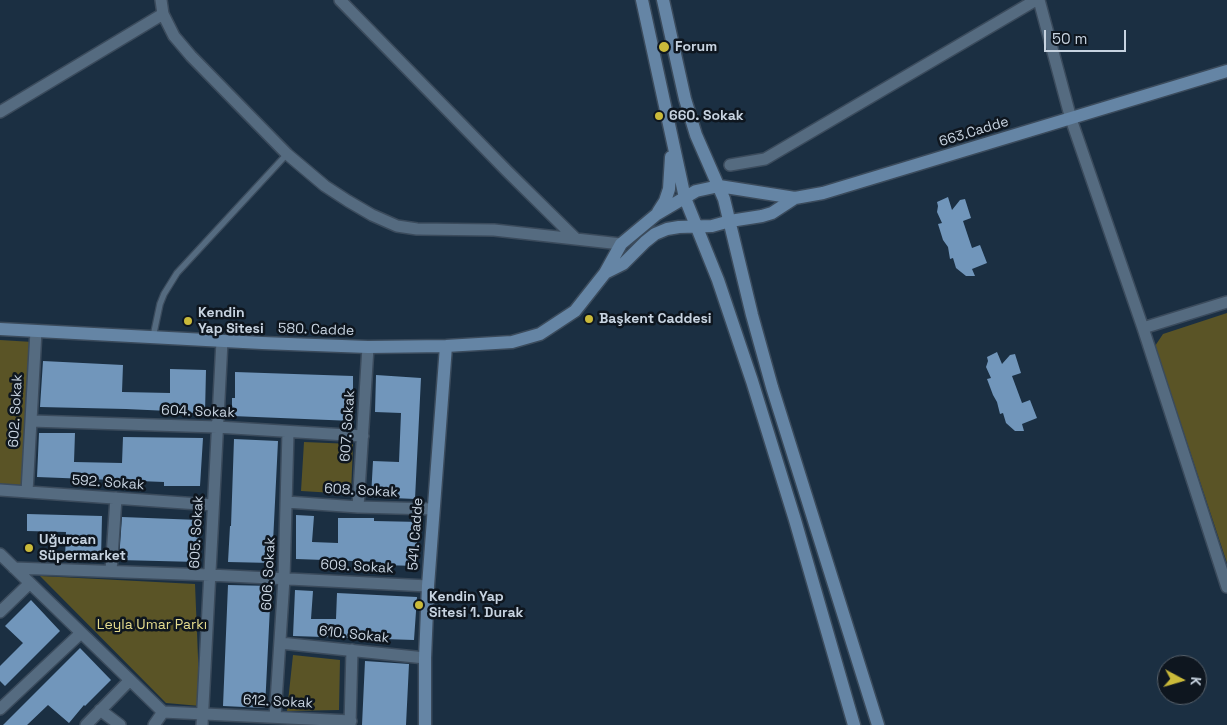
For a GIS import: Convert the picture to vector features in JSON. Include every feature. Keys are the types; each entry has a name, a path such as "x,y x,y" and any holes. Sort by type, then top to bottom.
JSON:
{"main road":[{"path":"642,0 685,198 695,227 718,280 752,381 795,520 854,725"},
{"path":"663,0 685,99 696,135 719,186 730,220 752,315 772,387 878,725"},
{"name":"663.Cadde","path":"605,273 623,264 655,234 667,229 712,226 730,220 751,218 772,212 796,198 823,194 1227,71"},
{"path":"657,214 665,201 669,189 671,134"},
{"path":"605,273 621,244 657,214 696,191 719,186 796,198"},
{"name":"580. Cadde","path":"0,329 368,347 446,346 512,342 540,334 575,311 605,273"},
{"name":"541. Cadde","path":"425,725 428,586 446,346"}],"street":[{"path":"162,0 163,14 174,36 191,56 287,154 325,186 372,215 397,226 417,229 494,230 621,244"},
{"path":"340,0 576,239"},
{"path":"730,165 764,160 1037,0 1071,118 1143,328 1227,587"},
{"path":"0,112 163,14"},
{"path":"1143,328 1227,302"},
{"name":"602. Sokak","path":"27,492 36,331"},
{"name":"605. Sokak","path":"203,719 222,341"},
{"name":"607. Sokak","path":"358,507 368,347"},
{"name":"604. Sokak","path":"31,421 217,427 363,436"},
{"name":"606. Sokak","path":"275,717 284,578 288,432"},
{"name":"592. Sokak","path":"0,490 213,505"},
{"path":"111,571 116,498"},
{"name":"608. Sokak","path":"287,502 358,507 433,509"},
{"path":"0,554 163,712 154,725"},
{"name":"609. Sokak","path":"14,568 284,578 428,586"},
{"path":"0,612 30,583"},
{"path":"0,710 81,632"},
{"name":"610. Sokak","path":"280,643 425,658"},
{"path":"350,723 352,650"},
{"path":"86,725 130,680"},
{"path":"100,710 120,725"},
{"name":"612. Sokak","path":"163,712 203,719 275,717 350,723"}],"lane":[{"path":"153,337 160,304 177,273 287,154"}],"green space":[{"path":"1227,313 1227,563 1155,346 1163,334"},
{"path":"0,340 33,342 26,490 0,488"},
{"path":"304,442 353,444 351,494 301,491"},
{"name":"Leyla Umar Parkı","path":"40,576 195,584 200,706 166,703"},
{"path":"293,655 340,660 339,710 287,711"}],"building":[{"path":"948,197 952,210 960,200 965,199 971,218 963,221 972,248 980,245 987,263 972,269 975,276 966,276 956,268 953,258 950,259 948,247 943,240 938,224 942,223 937,212 937,202"},
{"path":"997,352 1002,364 1010,355 1015,354 1021,373 1012,376 1022,403 1030,400 1037,418 1022,424 1024,431 1015,431 1006,423 1003,413 1000,414 987,379 991,378 986,367 987,357"},
{"path":"43,361 123,365 122,392 170,393 170,369 206,370 205,413 40,407"},
{"path":"235,372 353,376 353,421 232,416 232,398 235,398"},
{"path":"376,375 421,378 415,499 371,497 373,461 399,462 401,413 375,412"},
{"path":"39,433 75,433 74,462 122,463 123,437 203,438 200,486 164,486 164,482 37,477"},
{"path":"234,439 278,441 272,563 228,562"},
{"path":"27,514 102,516 101,560 65,559 66,532 27,531"},
{"path":"296,515 314,516 312,542 338,543 338,518 374,518 374,521 421,522 420,539 417,539 417,566 381,565 381,562 296,559"},
{"path":"122,517 199,520 198,562 119,560"},
{"path":"228,585 271,586 265,708 223,706"},
{"path":"295,590 313,591 311,619 336,619 337,593 417,597 414,640 293,636"},
{"path":"31,600 60,631 5,686 0,681 0,666 23,643 5,626"},
{"path":"80,648 111,680 84,705 69,723 48,705 27,725 3,725"},
{"path":"365,661 409,664 406,725 362,725"}],"place":[{"name":"Forum","path":"664,47"},
{"name":"660. Sokak","path":"659,116"},
{"name":"Başkent Caddesi","path":"589,319"},
{"name":"Kendin Yap Sitesi","path":"188,321"},
{"name":"Uğurcan Süpermarket","path":"29,548"},
{"name":"Kendin Yap Sitesi 1. Durak","path":"419,605"}]}
